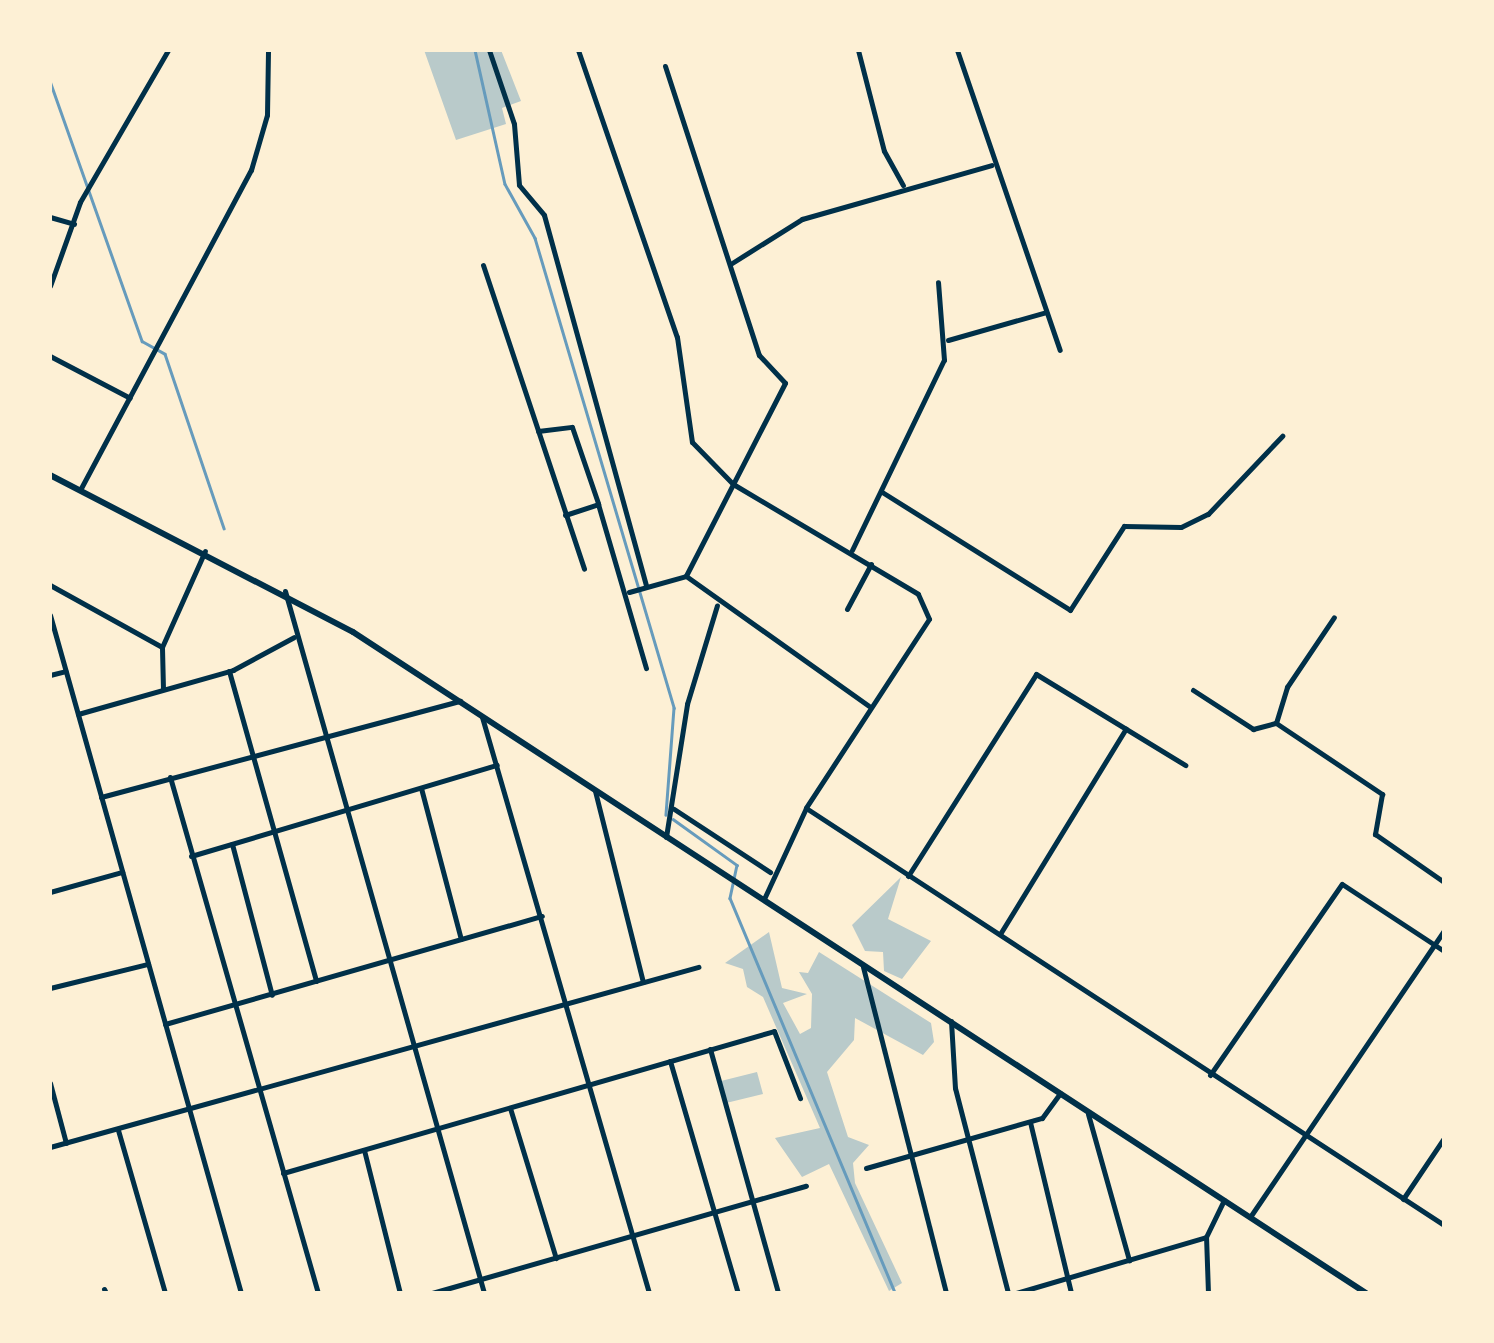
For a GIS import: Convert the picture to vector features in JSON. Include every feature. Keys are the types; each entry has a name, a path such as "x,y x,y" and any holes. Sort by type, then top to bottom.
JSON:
{"main road":[{"path":"50,474 286,591 862,962 1353,1289 1366,1293"}],"street":[{"path":"50,286 74,224 168,50"},
{"path":"80,490 251,170 267,115 268,50"},
{"path":"489,50 514,124 519,185 544,216 646,585"},
{"path":"578,50 677,336 686,430 733,484 830,546 852,550 918,594 929,619 806,808 770,872 764,899"},
{"path":"858,50 884,151 904,185"},
{"path":"957,50 991,165 1060,350"},
{"path":"665,66 759,355 784,384 686,576"},
{"path":"731,263 802,220 904,185 930,186 991,165"},
{"path":"50,217 74,224"},
{"path":"483,265 584,570"},
{"path":"852,550 882,492 948,340 938,282"},
{"path":"948,340 1046,312"},
{"path":"50,356 130,398"},
{"path":"538,431 572,427 629,592 646,668"},
{"path":"882,492 1070,610 1124,526 1180,527 1208,514 1282,436"},
{"path":"565,515 598,504"},
{"path":"163,689 162,648 206,551"},
{"path":"846,609 871,564"},
{"path":"629,592 686,576"},
{"path":"686,576 717,605 869,706"},
{"path":"50,584 162,648"},
{"path":"286,591 294,637 484,1293"},
{"path":"666,837 674,809 687,704 717,605"},
{"path":"50,615 241,1293"},
{"path":"1276,722 1287,687 1334,617"},
{"path":"78,714 229,671 294,637"},
{"path":"229,671 316,982"},
{"path":"50,675 66,672"},
{"path":"908,876 1036,674 1186,765"},
{"path":"1193,690 1253,729 1276,722"},
{"path":"101,797 323,733 460,701"},
{"path":"482,717 592,1085 648,1293"},
{"path":"1276,722 1382,794 1375,834 1444,882"},
{"path":"1000,934 1126,728"},
{"path":"191,856 497,765"},
{"path":"170,777 318,1293"},
{"path":"421,788 460,939"},
{"path":"594,791 643,982"},
{"path":"806,808 1444,1225"},
{"path":"674,809 770,872"},
{"path":"232,844 272,995"},
{"path":"50,892 122,872"},
{"path":"1210,1074 1336,887 1346,884 1444,952"},
{"path":"165,1024 542,916"},
{"path":"1250,1217 1444,931"},
{"path":"862,962 908,1156 946,1293"},
{"path":"50,988 148,964"},
{"path":"50,1148 698,967"},
{"path":"951,1021 950,1062 1008,1293"},
{"path":"284,1173 777,1032 800,1098"},
{"path":"710,1049 778,1293"},
{"path":"670,1061 738,1293"},
{"path":"50,1084 66,1143"},
{"path":"866,1168 1030,1122 1060,1093"},
{"path":"510,1107 556,1258"},
{"path":"1087,1111 1129,1260"},
{"path":"1030,1122 1070,1293"},
{"path":"118,1130 165,1293"},
{"path":"1403,1199 1444,1138"},
{"path":"364,1149 400,1293"},
{"path":"432,1293 806,1186"},
{"path":"1208,1293 1206,1236 1224,1200"},
{"path":"1016,1293 1206,1236"}],"shaded area":[{"path":"424,50 501,50 521,101 502,108 506,124 456,140"},
{"path":"901,877 888,919 931,941 902,979 884,971 883,952 865,951 852,925"},
{"path":"769,932 782,988 807,994 783,1003 800,1034 811,1028 812,994 799,972 808,973 819,952 931,1023 934,1042 923,1055 855,1018 854,1040 827,1072 848,1137 869,1145 853,1163 855,1183 902,1283 889,1291 829,1164 802,1177 775,1138 820,1128 763,997 747,987 743,969 725,963"},
{"path":"757,1072 763,1094 726,1103 721,1081"}],"waterway":[{"path":"475,50 505,184 535,238 674,708 666,815"},
{"path":"50,81 142,341 165,354 224,528"},
{"path":"673,819 737,865 730,898 895,1293"}]}
